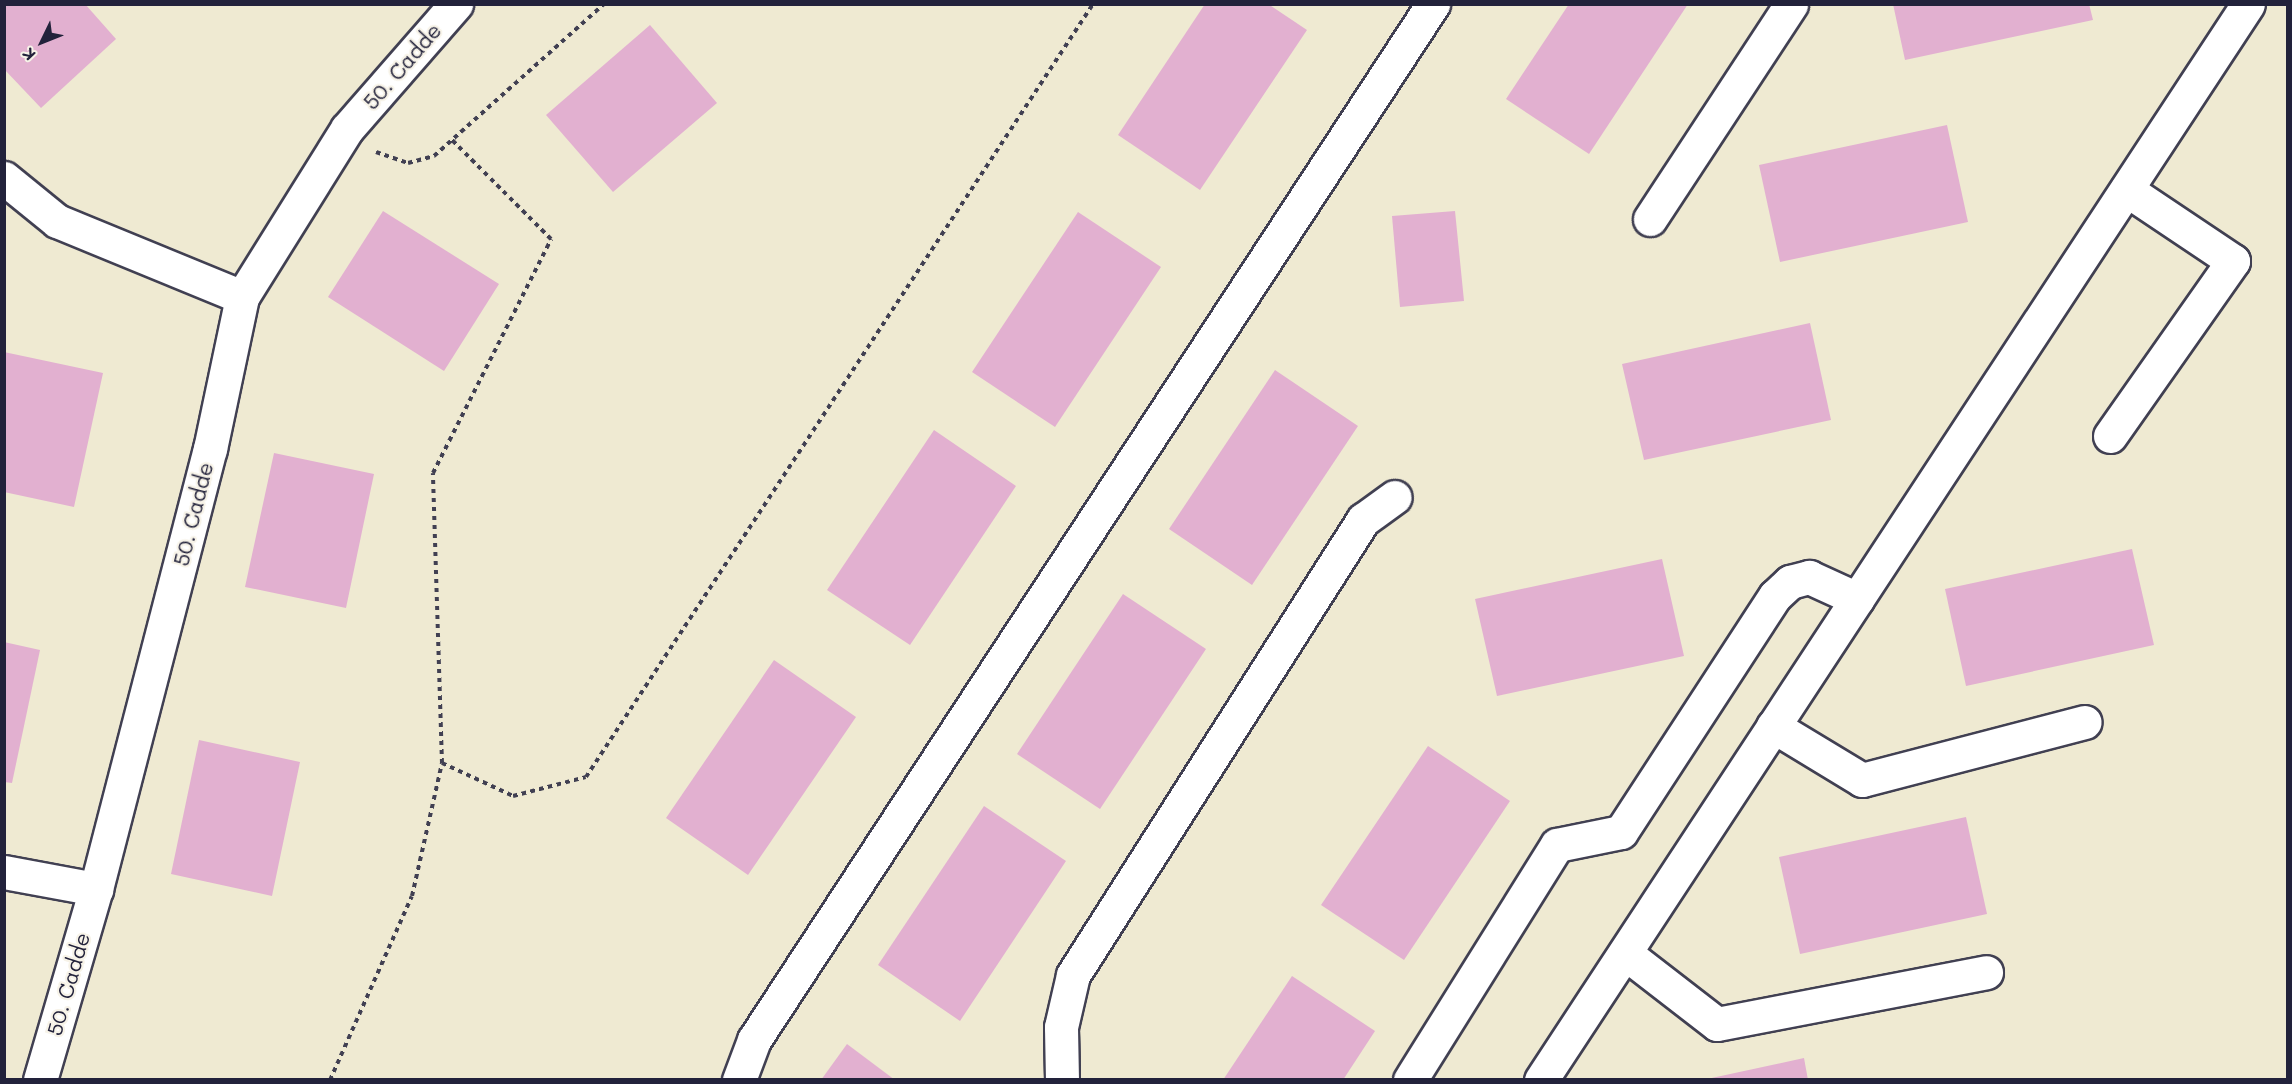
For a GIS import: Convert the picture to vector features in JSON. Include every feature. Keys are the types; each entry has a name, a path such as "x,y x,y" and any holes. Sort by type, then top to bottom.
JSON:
{"street":[{"name":"50. Cadde","path":"40,1080 96,889 210,448 242,297 347,129 456,4"},
{"path":"739,1080 754,1040 1433,4"},
{"path":"1650,219 1791,4"},
{"path":"1541,1080 2248,4"},
{"path":"4,178 57,221 242,297"},
{"path":"2110,436 2233,261 2127,190"},
{"path":"1062,1080 1061,1026 1073,975 1363,520 1395,497"},
{"path":"1410,1080 1557,845 1621,832 1775,596 1790,582 1809,577 1857,599"},
{"path":"1773,726 1862,780 2085,722"},
{"path":"4,872 96,889"},
{"path":"1625,953 1717,1024 1986,972"}],"path":[{"path":"347,129 377,153 408,163 434,156 604,4"},
{"path":"442,763 513,796 586,777 1093,4"},
{"path":"330,1080 412,896 442,763 433,473 551,239 452,140"}],"building":[{"path":"4,4 85,4 116,39 41,108 4,69"},
{"path":"1205,4 1268,4 1307,30 1200,190 1118,135"},
{"path":"1569,4 1688,4 1589,154 1506,99"},
{"path":"1893,4 2089,4 2093,20 1905,60"},
{"path":"650,25 717,103 613,192 546,115"},
{"path":"1947,125 1968,222 1780,262 1759,165"},
{"path":"383,211 499,284 444,371 328,297"},
{"path":"1455,211 1464,301 1400,307 1392,216"},
{"path":"1078,212 1161,267 1055,427 972,372"},
{"path":"1810,323 1831,420 1644,460 1622,364"},
{"path":"4,352 103,373 74,507 4,492"},
{"path":"1275,370 1358,426 1252,585 1169,529"},
{"path":"934,430 1016,486 910,645 827,590"},
{"path":"274,453 374,474 346,608 245,587"},
{"path":"2132,549 2154,645 1966,686 1945,589"},
{"path":"1662,559 1684,656 1497,696 1475,599"},
{"path":"1123,594 1206,649 1100,809 1017,754"},
{"path":"4,642 40,650 12,783 4,782"},
{"path":"774,660 856,717 748,875 666,818"},
{"path":"199,740 300,762 272,896 171,874"},
{"path":"1428,746 1510,801 1404,960 1321,905"},
{"path":"984,806 1066,861 960,1021 878,965"},
{"path":"1966,817 1987,914 1800,954 1779,857"},
{"path":"1292,976 1375,1031 1343,1080 1223,1080"},
{"path":"847,1044 895,1080 821,1080"},
{"path":"1804,1058 1808,1080 1707,1080 1707,1079"}]}
